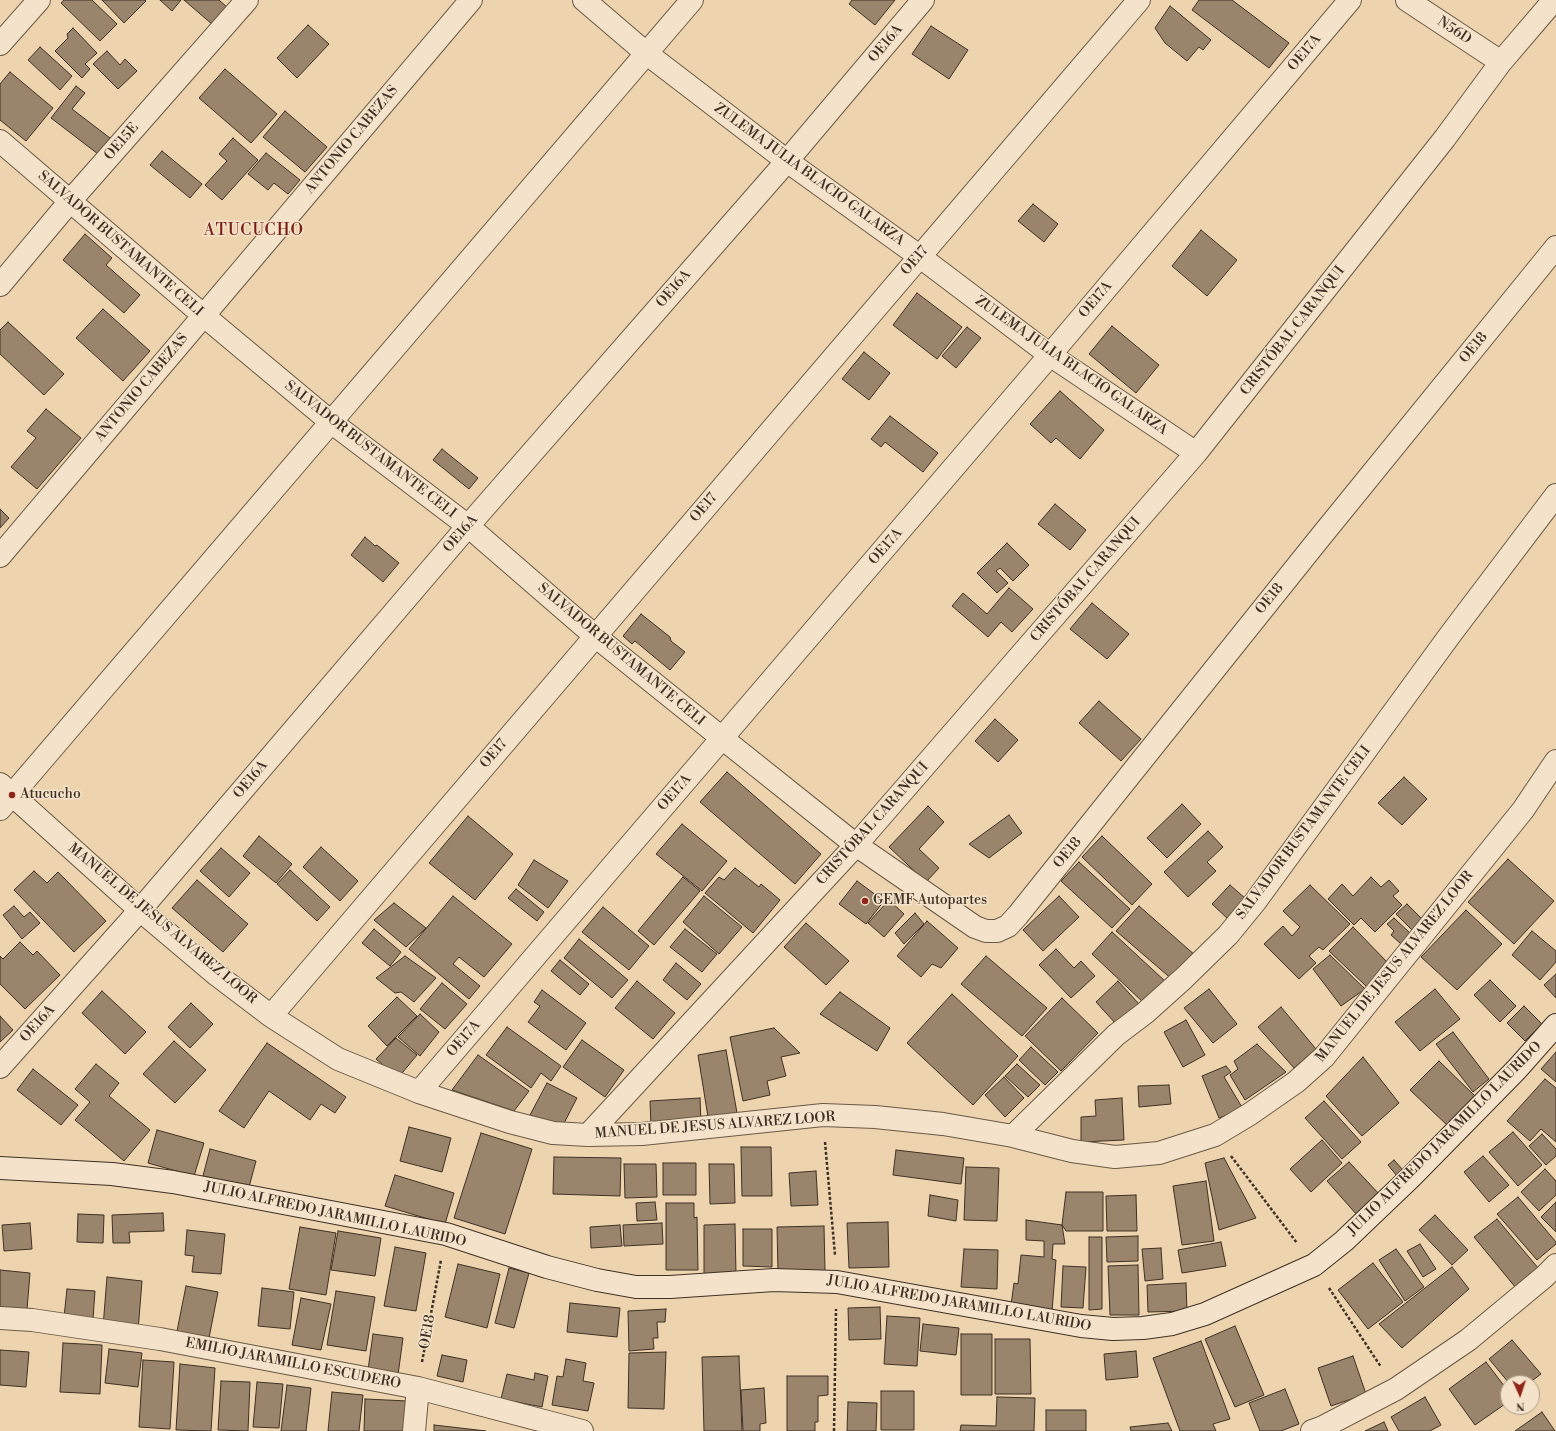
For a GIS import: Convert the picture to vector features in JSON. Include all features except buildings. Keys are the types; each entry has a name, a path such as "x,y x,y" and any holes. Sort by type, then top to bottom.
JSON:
{"street":[{"path":"0,44 39,0"},
{"name":"OE15E","path":"0,285 71,200 247,0"},
{"name":"ANTONIO CABEZAS","path":"0,556 471,0"},
{"name":"ZULEMA JULIA BLACIO GALARZA","path":"584,0 646,54 786,161 919,256 1050,354 1196,453"},
{"path":"4,796 331,422 692,0"},
{"name":"OE16A","path":"0,1067 140,910 468,526 786,161 923,0"},
{"name":"OE17","path":"271,1016 1139,0"},
{"name":"OE17A","path":"419,1092 1050,354 1350,0"},
{"name":"N56D","path":"1407,0 1501,62"},
{"name":"CRISTÓBAL CARANQUI","path":"588,1136 856,845 1196,453 1445,138 1501,62 1554,0"},
{"name":"SALVADOR BUSTAMANTE CELI","path":"0,141 71,200 203,315 331,422 468,526 595,636 856,845 975,927"},
{"name":"OE18","path":"975,927 986,931 997,931 1008,926 1018,915 1318,540 1556,247"},
{"name":"SALVADOR BUSTAMANTE CELI","path":"1013,1136 1116,1035 1179,983 1228,935 1260,895 1445,642 1556,495"},
{"name":"MANUEL DE JESUS ALVAREZ LOOR","path":"4,796 217,975 271,1016 338,1059 419,1092 510,1122 553,1133 588,1136 642,1134 823,1116 875,1117 943,1124 1013,1136 1072,1151 1115,1157 1159,1153 1215,1135 1250,1114 1296,1082 1324,1058 1523,810 1556,761"},
{"path":"1523,810 1556,782"},
{"name":"JULIO ALFREDO JARAMILLO LAURIDO","path":"0,1168 112,1174 173,1182 446,1234 547,1267 597,1280 636,1287 670,1288 774,1280 837,1282 1081,1326 1113,1329 1143,1328 1172,1324 1205,1314 1266,1288 1314,1265 1344,1241 1411,1177 1517,1069 1556,1025"},
{"path":"1312,1431 1323,1427 1396,1389 1468,1340 1544,1277 1556,1265"},
{"name":"EMILIO JARAMILLO ESCUDERO","path":"0,1318 32,1320 160,1339 418,1388 582,1431"},
{"path":"414,1431 418,1388"}],"path":[{"name":"OE18","path":"418,1388 446,1234"}],"place":[{"name":"Atucucho","path":"12,795"},
{"name":"GEMF Autopartes","path":"865,901"}],"district":[{"name":"ATUCUCHO","path":"254,231"}]}
